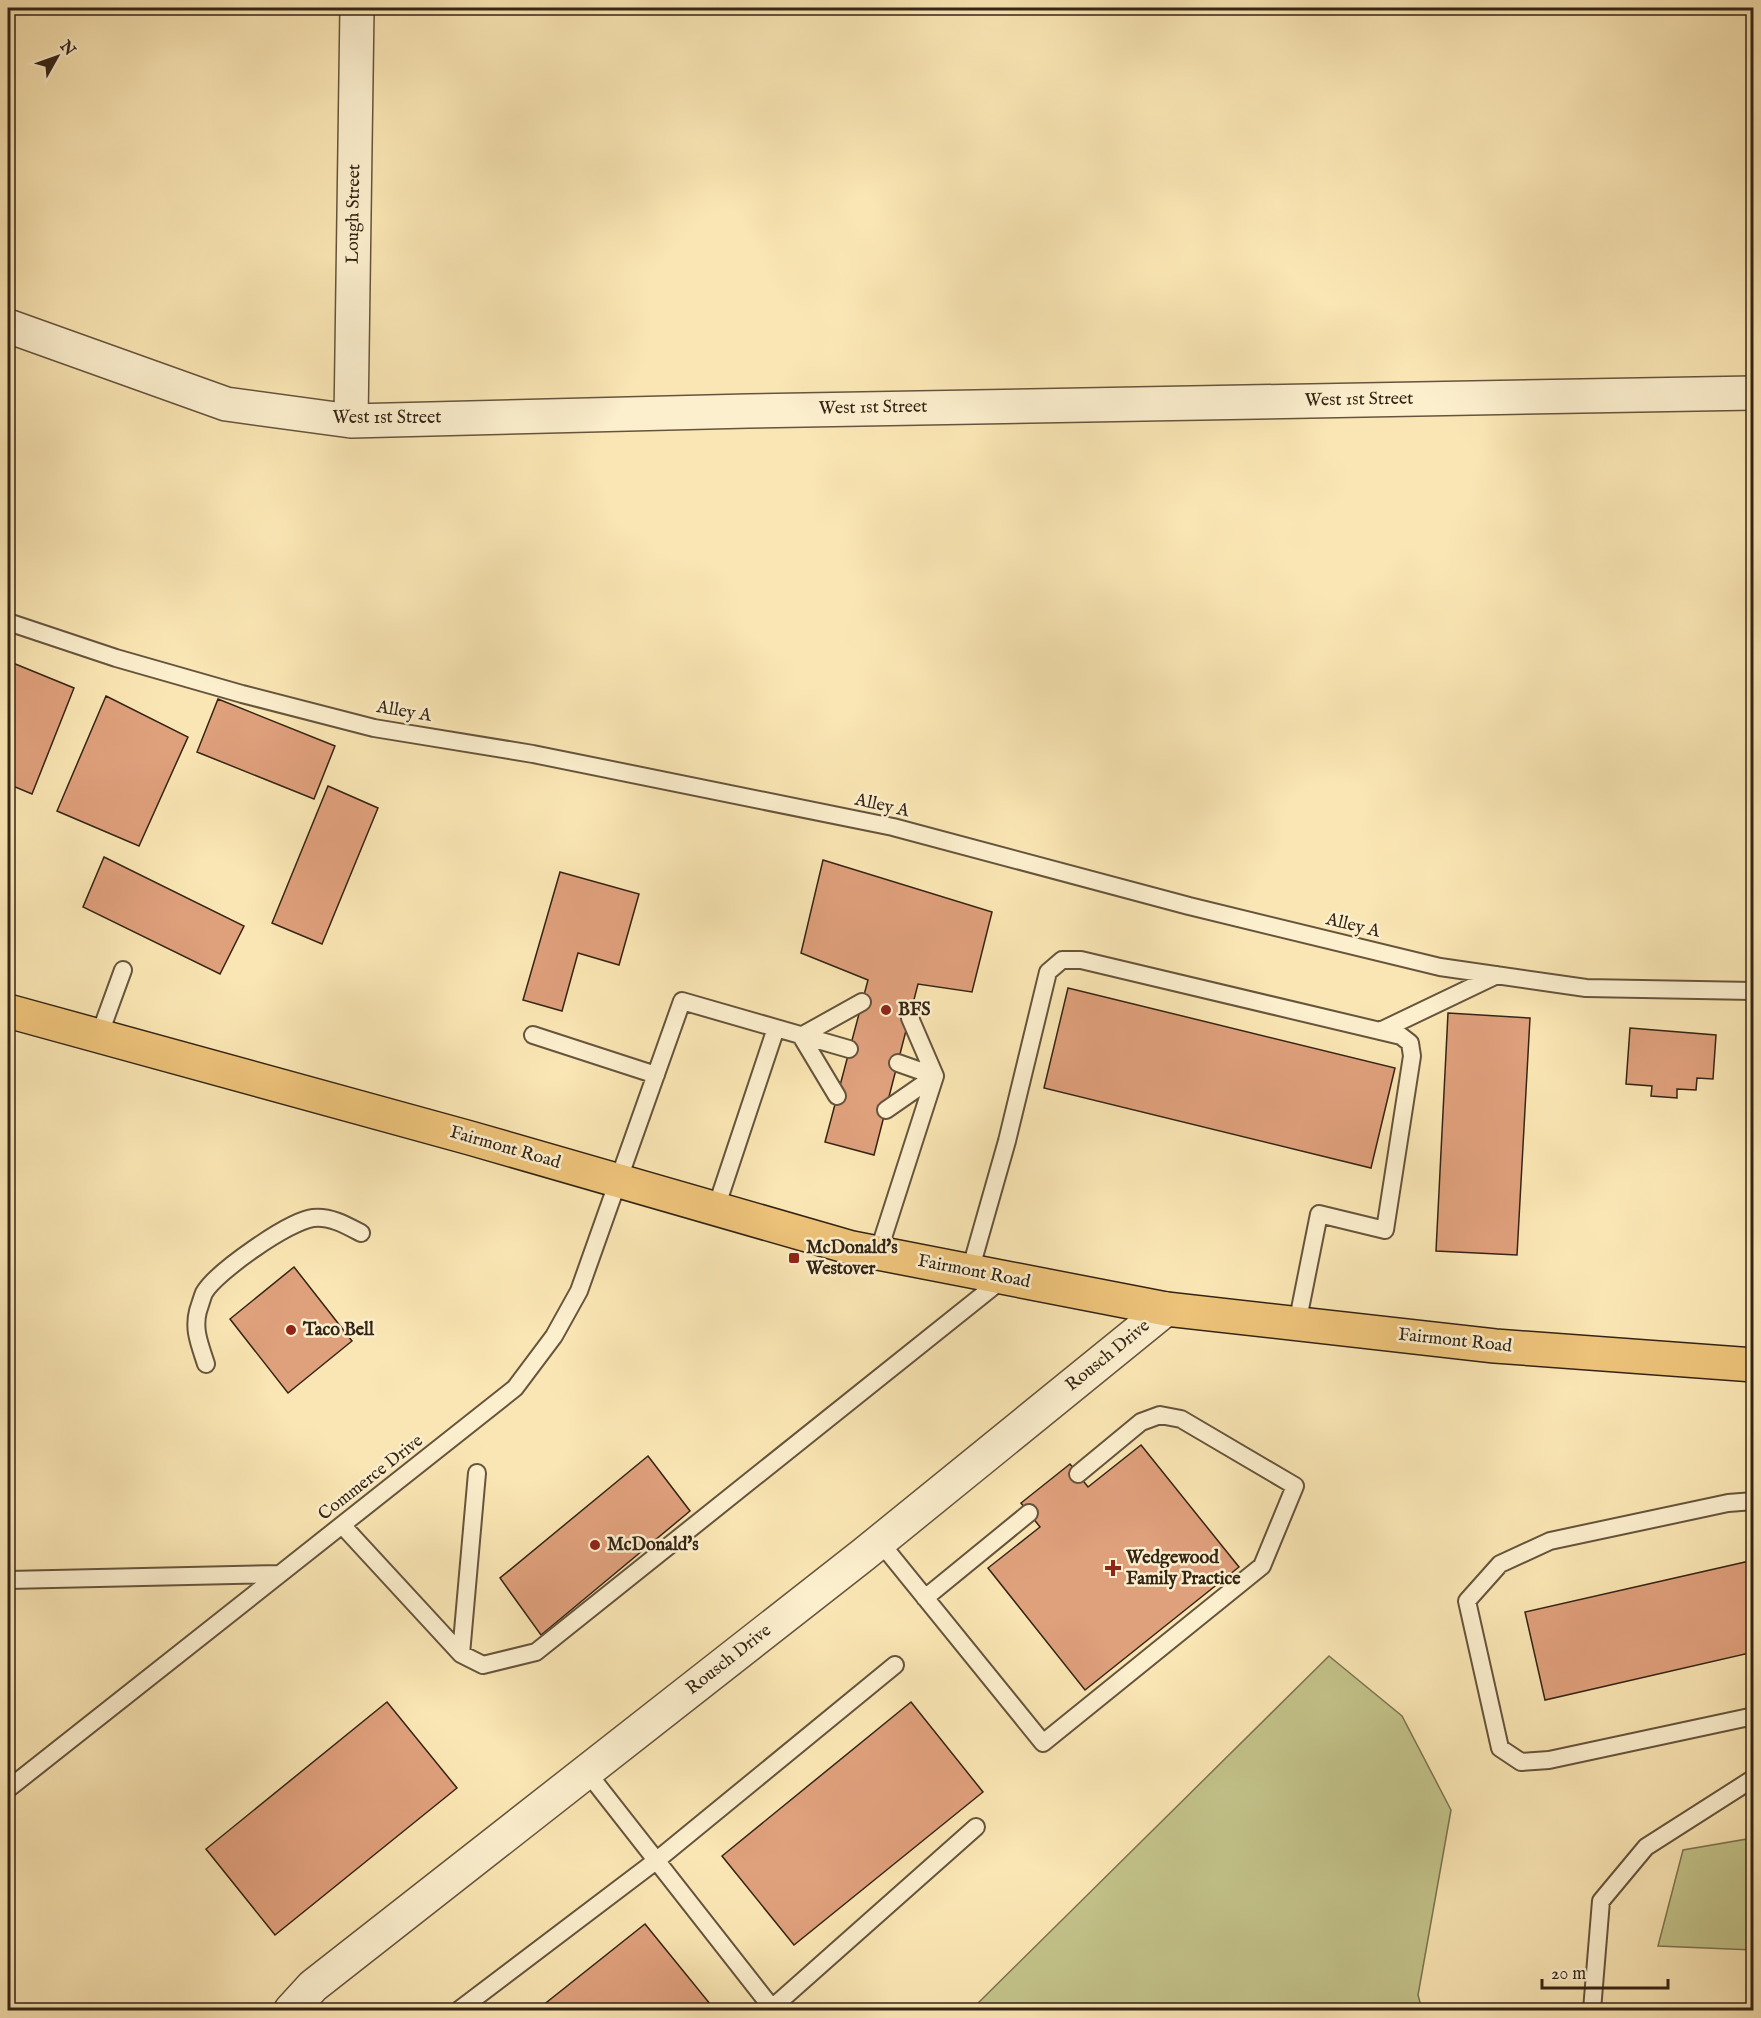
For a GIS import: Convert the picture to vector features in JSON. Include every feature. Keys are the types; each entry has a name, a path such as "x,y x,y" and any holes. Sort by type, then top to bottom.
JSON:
{"main road":[{"name":"Fairmont Road","path":"9,1009 620,1180 852,1248 1166,1309 1495,1346 1754,1365"}],"street":[{"name":"Lough Street","path":"351,421 357,8"},
{"name":"West 1st Street","path":"8,326 226,404 351,421 748,411 1754,393"},
{"name":"Rousch Drive","path":"291,2010 313,1986 880,1542 1166,1309"}],"lane":[{"name":"Alley A","path":"8,622 116,658 374,728 533,754 893,827 1200,909 1440,967 1586,988 1754,991"},
{"path":"970,1271 1007,1141 1048,972 1062,960 1081,960 1401,1036 1410,1043 1412,1056 1385,1230 1319,1214 1297,1324"},
{"path":"99,1036 123,970"},
{"path":"1380,1031 1497,975"},
{"name":"Commerce Drive","path":"8,1789 515,1388 554,1336 579,1291 682,1000 776,1028"},
{"path":"801,1036 862,1002"},
{"path":"878,1253 935,1076 910,1018"},
{"path":"716,1208 776,1028 849,1049"},
{"path":"532,1035 656,1075"},
{"path":"801,1036 837,1096"},
{"path":"898,1063 935,1076"},
{"path":"886,1110 935,1076"},
{"path":"206,1364 195,1332 198,1312 205,1292 236,1262 271,1236 312,1218 334,1220 361,1233"},
{"path":"342,1525 461,1654 483,1665 536,1652 786,1451 909,1356 1004,1277"},
{"path":"880,1542 1043,1743 1262,1566 1295,1486 1181,1419 1160,1415 1141,1422 1077,1474"},
{"path":"461,1654 477,1473"},
{"path":"1754,1501 1728,1503 1550,1541 1500,1564 1467,1602 1500,1748 1521,1762 1549,1760 1754,1716"},
{"path":"925,1598 1029,1513"},
{"path":"8,1580 280,1574"},
{"path":"459,2010 657,1860 895,1665"},
{"path":"587,1772 772,2009 976,1827"},
{"path":"1592,2010 1601,1901 1646,1847 1754,1778"}],"green space":[{"path":"1329,1656 1402,1716 1451,1810 1418,1995 1422,2010 971,2010"},
{"path":"1753,1838 1753,1950 1658,1946 1683,1850"}],"building":[{"path":"8,661 74,688 32,794 8,784"},
{"path":"106,696 188,737 139,846 57,811"},
{"path":"218,699 335,746 314,799 197,752"},
{"path":"328,786 378,808 322,944 272,923"},
{"path":"104,857 244,926 220,974 83,907"},
{"name":"BFS","path":"823,860 992,912 972,992 918,984 874,1155 825,1142 868,980 801,953"},
{"path":"560,872 639,894 619,965 578,953 562,1011 523,1000"},
{"path":"1068,988 1395,1068 1371,1168 1044,1088"},
{"path":"1448,1013 1530,1018 1517,1255 1436,1251"},
{"path":"1630,1028 1716,1035 1713,1079 1697,1078 1696,1090 1677,1089 1677,1098 1651,1096 1652,1086 1626,1084"},
{"path":"1750,1162 1754,1162 1754,1266 1753,1266"},
{"name":"Taco Bell","path":"294,1267 352,1341 288,1393 230,1319"},
{"name":"Wedgewood Family Practice","path":"1141,1445 1239,1567 1085,1690 988,1568 1040,1527 1021,1503 1070,1464 1088,1487"},
{"name":"McDonald's","path":"648,1456 690,1511 541,1635 500,1578"},
{"path":"1754,1560 1754,1652 1545,1700 1525,1612"},
{"path":"387,1702 457,1788 275,1935 206,1849"},
{"path":"911,1702 983,1792 794,1945 722,1856"},
{"path":"645,1924 715,2010 537,2010"}],"place":[{"name":"BFS","path":"886,1010"},
{"name":"McDonald's Westover","path":"794,1258"},
{"name":"Taco Bell","path":"291,1330"},
{"name":"McDonald's","path":"595,1545"},
{"name":"Wedgewood Family Practice","path":"1113,1568"}]}
